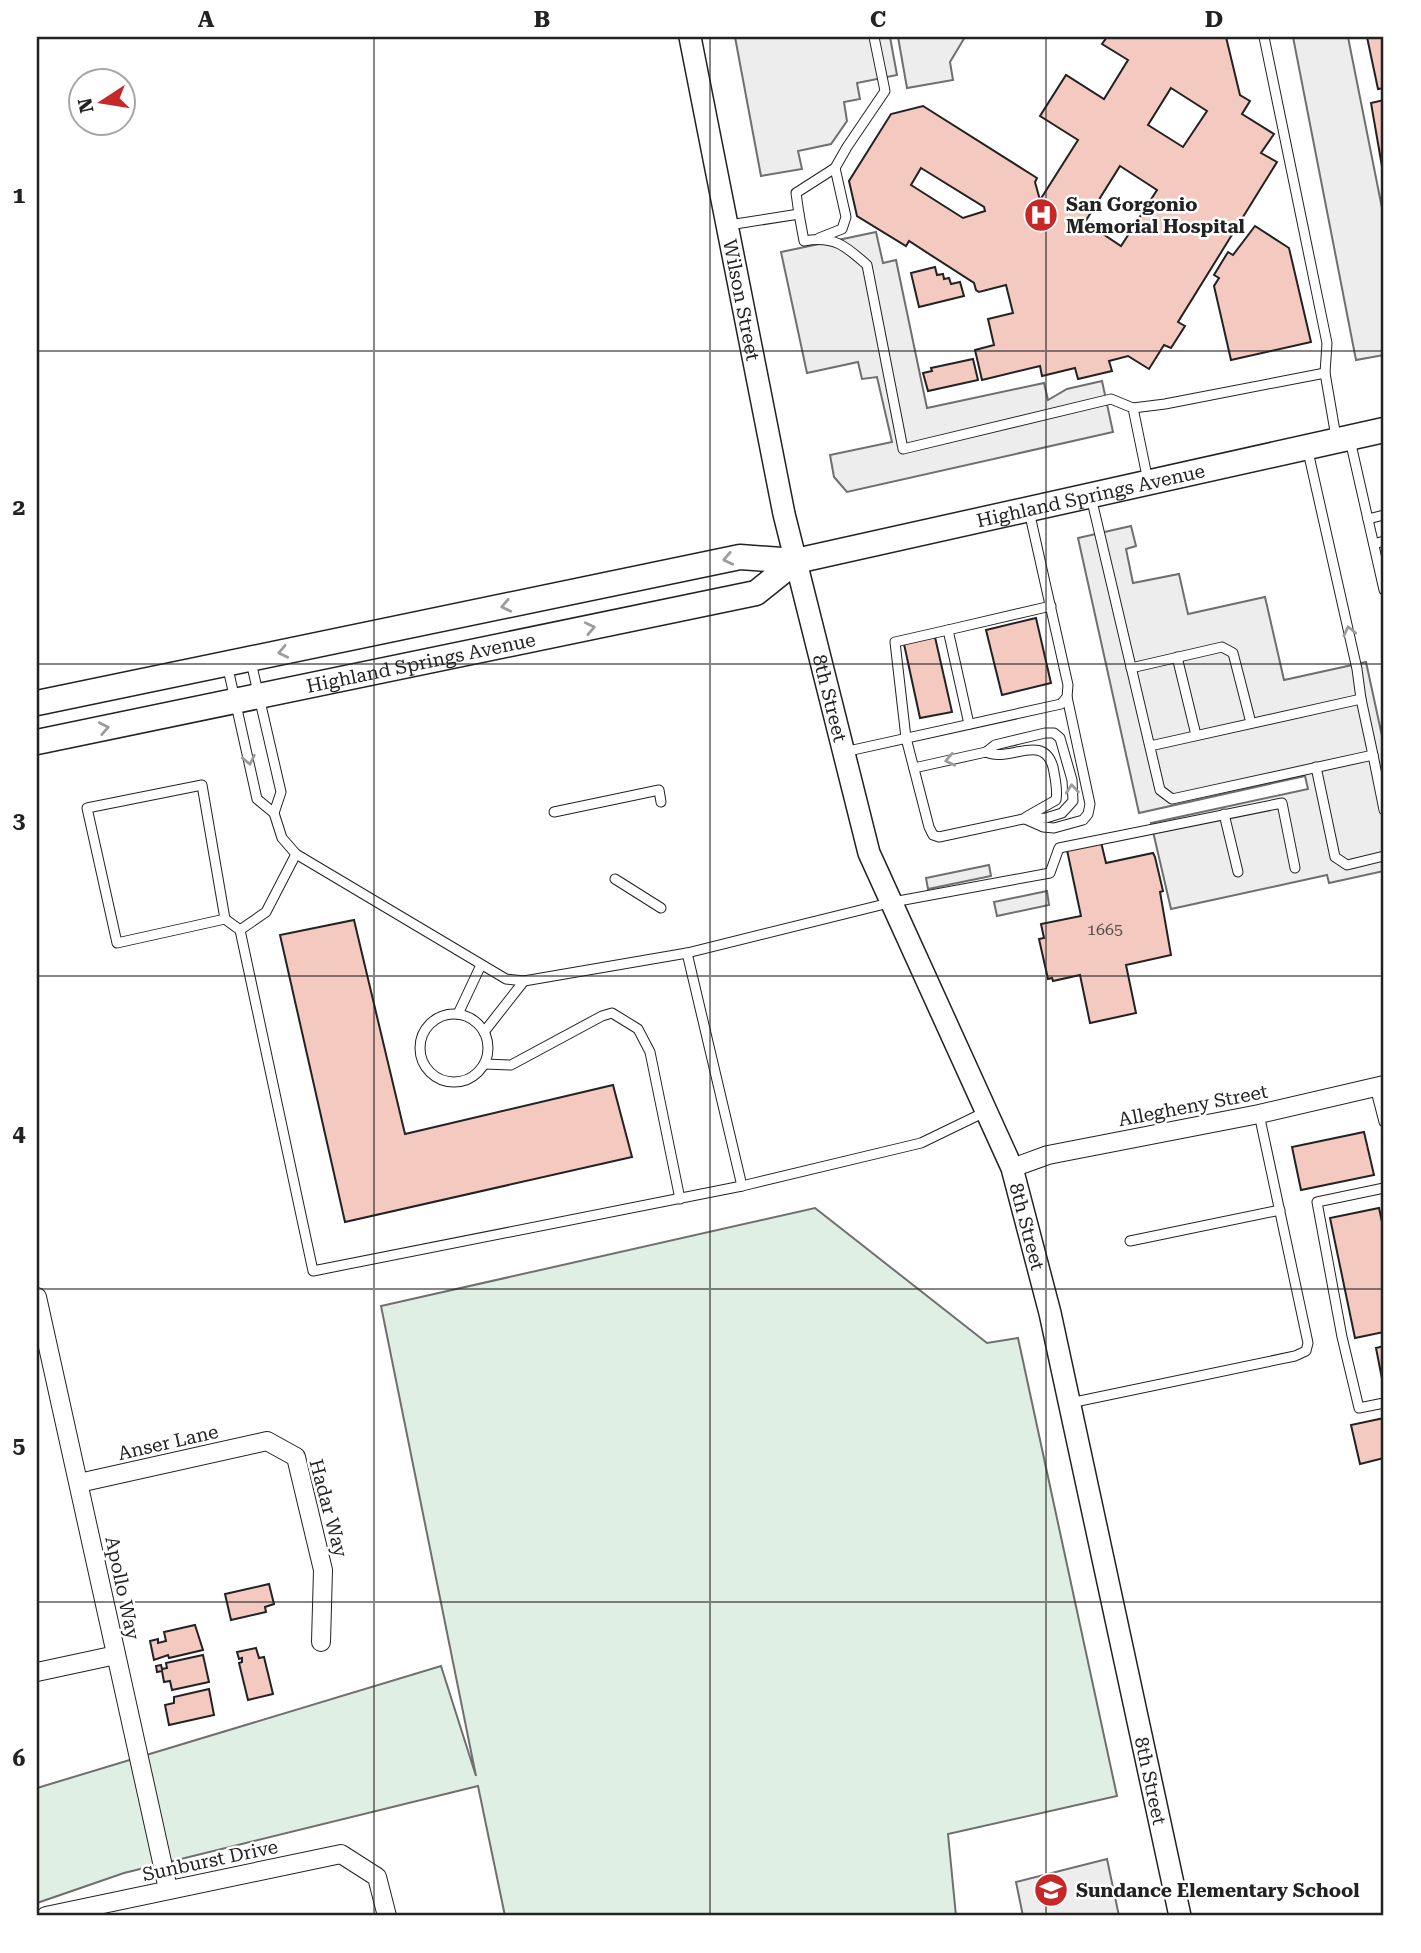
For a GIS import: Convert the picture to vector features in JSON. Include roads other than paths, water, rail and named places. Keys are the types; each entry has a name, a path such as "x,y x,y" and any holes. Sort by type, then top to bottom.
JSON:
{"main road":[{"name":"Highland Springs Avenue","path":"37,703 740,557 796,561 1384,430"},
{"name":"Highland Springs Avenue","path":"37,741 756,593 796,561"}],"street":[{"name":"Wilson Street","path":"690,37 783,514 796,561"},
{"name":"8th Street","path":"796,561 869,853 1012,1168 1050,1313 1180,1916"},
{"name":"Allegheny Street","path":"1012,1168 1048,1155 1259,1114 1380,1086"},
{"name":"Apollo Way","path":"37,1297 168,1889"},
{"name":"Anser Lane","path":"79,1483 267,1441"},
{"name":"Hadar Way","path":"267,1441 296,1457 323,1570 321,1642"},
{"path":"37,1672 117,1655"},
{"name":"Sunburst Drive","path":"46,1916 341,1854 377,1877 387,1916"}],"lane":[{"path":"835,169 846,217 842,229 804,242 796,193 835,169 847,146 885,91 874,37"},
{"path":"1264,37 1327,343 1325,373 1368,519 1384,590"},
{"path":"727,225 799,214"},
{"path":"819,238 845,245 867,265 903,449 1111,400 1133,408 1325,373"},
{"path":"1133,408 1149,482"},
{"path":"1307,447 1357,669 1384,810"},
{"path":"1091,495 1160,790 1172,799 1373,755"},
{"path":"1023,819 1043,827 1054,828 1083,820 1088,814 1090,804 1067,697 1068,685 1029,509"},
{"path":"1368,519 1384,515"},
{"path":"1374,544 1384,541"},
{"path":"914,768 986,752 995,745 1054,733 1060,738 1072,780 1073,801 1062,813 1046,818 1023,819 939,837 933,835 929,827 906,738 895,642 1051,606"},
{"path":"948,630 969,724"},
{"path":"1132,668 1222,647 1233,653 1251,723"},
{"path":"1177,657 1196,736"},
{"path":"239,661 247,699 257,799 274,813 282,838 296,854 506,979 524,981 687,953 893,902 1050,873 1059,848 1282,803 1295,868"},
{"path":"239,661 247,699 281,792 274,813"},
{"path":"844,752 1061,704 1067,697"},
{"path":"1150,746 1361,699"},
{"path":"986,752 992,755 1034,749 1049,756 1056,781 1056,800 1023,819"},
{"path":"1316,767 1335,857 1347,865 1384,856"},
{"path":"225,919 117,943 87,808 202,785 225,919 240,930 313,1271 742,1186 922,1143 988,1111"},
{"path":"554,812 659,790 661,802"},
{"path":"1224,814 1238,872"},
{"path":"240,930 266,912 296,854"},
{"path":"615,879 661,908"},
{"path":"687,953 742,1186"},
{"path":"458,1014 481,965"},
{"path":"484,1032 524,981"},
{"path":"485,1064 511,1065 612,1013 638,1029 650,1052 680,1199"},
{"path":"458,1014 478,1023 484,1032 488,1042 485,1064 468,1080 446,1082 435,1077 422,1059 422,1036 436,1019 458,1014"},
{"path":"1380,1086 1384,1122"},
{"path":"1068,1404 1294,1356 1306,1351 1308,1343 1259,1114"},
{"path":"1384,1188 1317,1202 1342,1337 1359,1408 1384,1403"},
{"path":"1130,1241 1280,1210"}],"place":[{"name":"San Gorgonio Memorial Hospital","path":"1041,215"},
{"name":"Sundance Elementary School","path":"1051,1890"}]}
